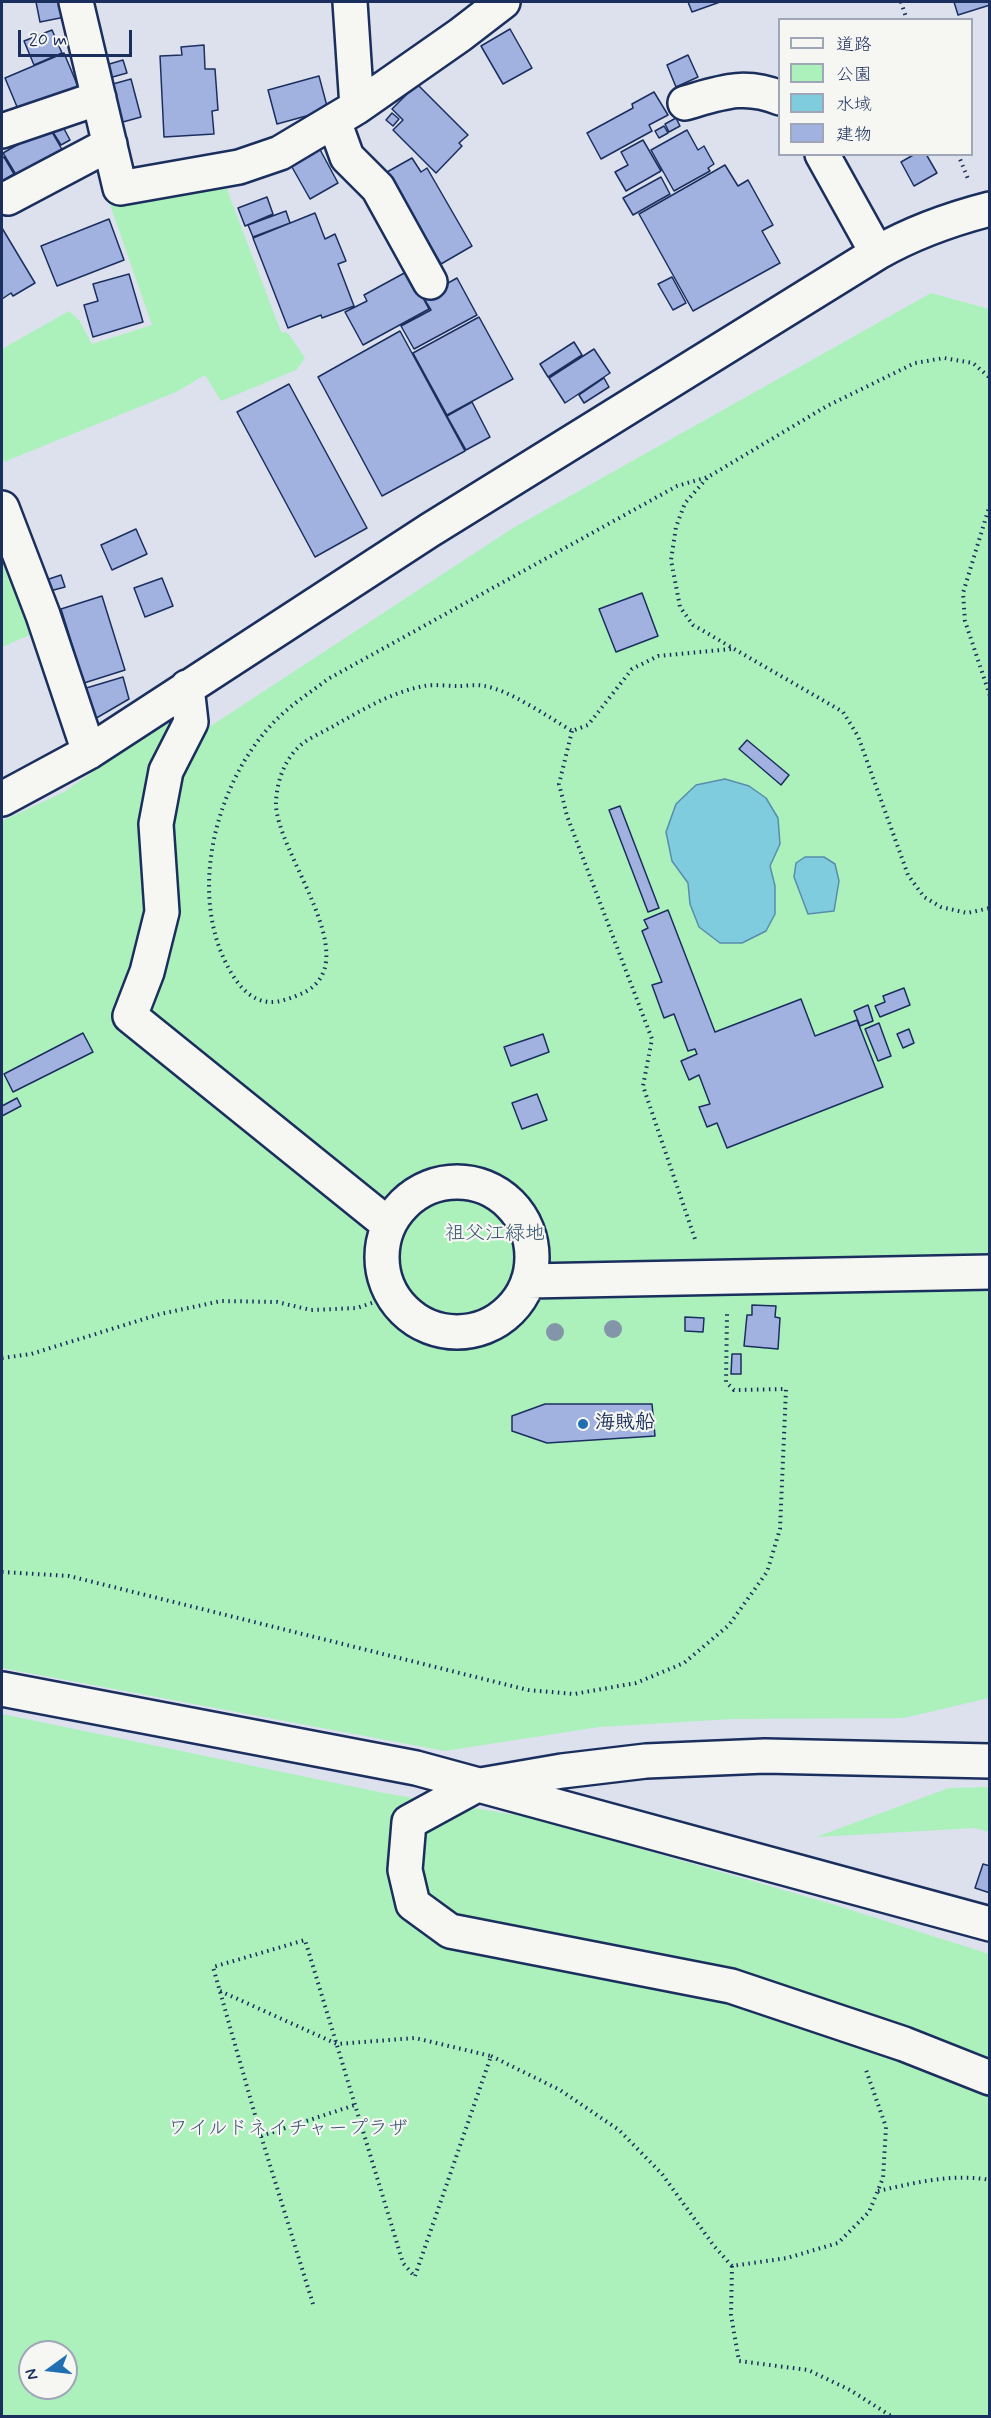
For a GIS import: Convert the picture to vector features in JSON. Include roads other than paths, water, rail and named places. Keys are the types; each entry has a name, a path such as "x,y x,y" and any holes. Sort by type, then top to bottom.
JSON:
{"street":[{"path":"76,2 120,188 239,167 280,153 346,114 460,35 503,2"},
{"path":"350,2 346,114 347,158 378,188 430,282"},
{"path":"685,103 733,89 763,91 778,97"},
{"path":"2,131 99,98"},
{"path":"8,198 110,144"},
{"path":"823,156 878,253"},
{"path":"2,799 88,752 430,530 896,242 948,221 990,209"},
{"path":"2,508 43,615 88,752"},
{"path":"187,687 191,722 166,771 156,824 162,912 147,972 130,1016 389,1225"},
{"path":"448,1182 473,1183 496,1193 515,1210 528,1232 532,1256 528,1281 517,1303 499,1320 477,1330 452,1333 429,1327 408,1315 392,1296 383,1273 382,1248 389,1225 403,1204 423,1190 448,1182"},
{"path":"528,1281 990,1272"},
{"path":"2,1689 416,1768 475,1786 990,1924"},
{"path":"990,1761 765,1756 658,1761 562,1771 475,1786 409,1822 405,1870 413,1904 450,1931 731,1986 904,2044 990,2078"}],"water":[{"path":"725,779 749,786 766,798 778,818 780,844 770,866 775,886 775,914 766,931 742,943 720,943 699,927 690,904 688,883 672,861 666,832 676,804 696,785"},
{"path":"805,857 824,857 835,864 839,881 834,911 808,914 794,877 796,863"}],"place":[{"name":"海賊船","path":"583,1424"}],"park label":[{"name":"祖父江緑地","path":"495,1235"},
{"name":"ワイルドネイチャープラザ","path":"288,2130"}]}
